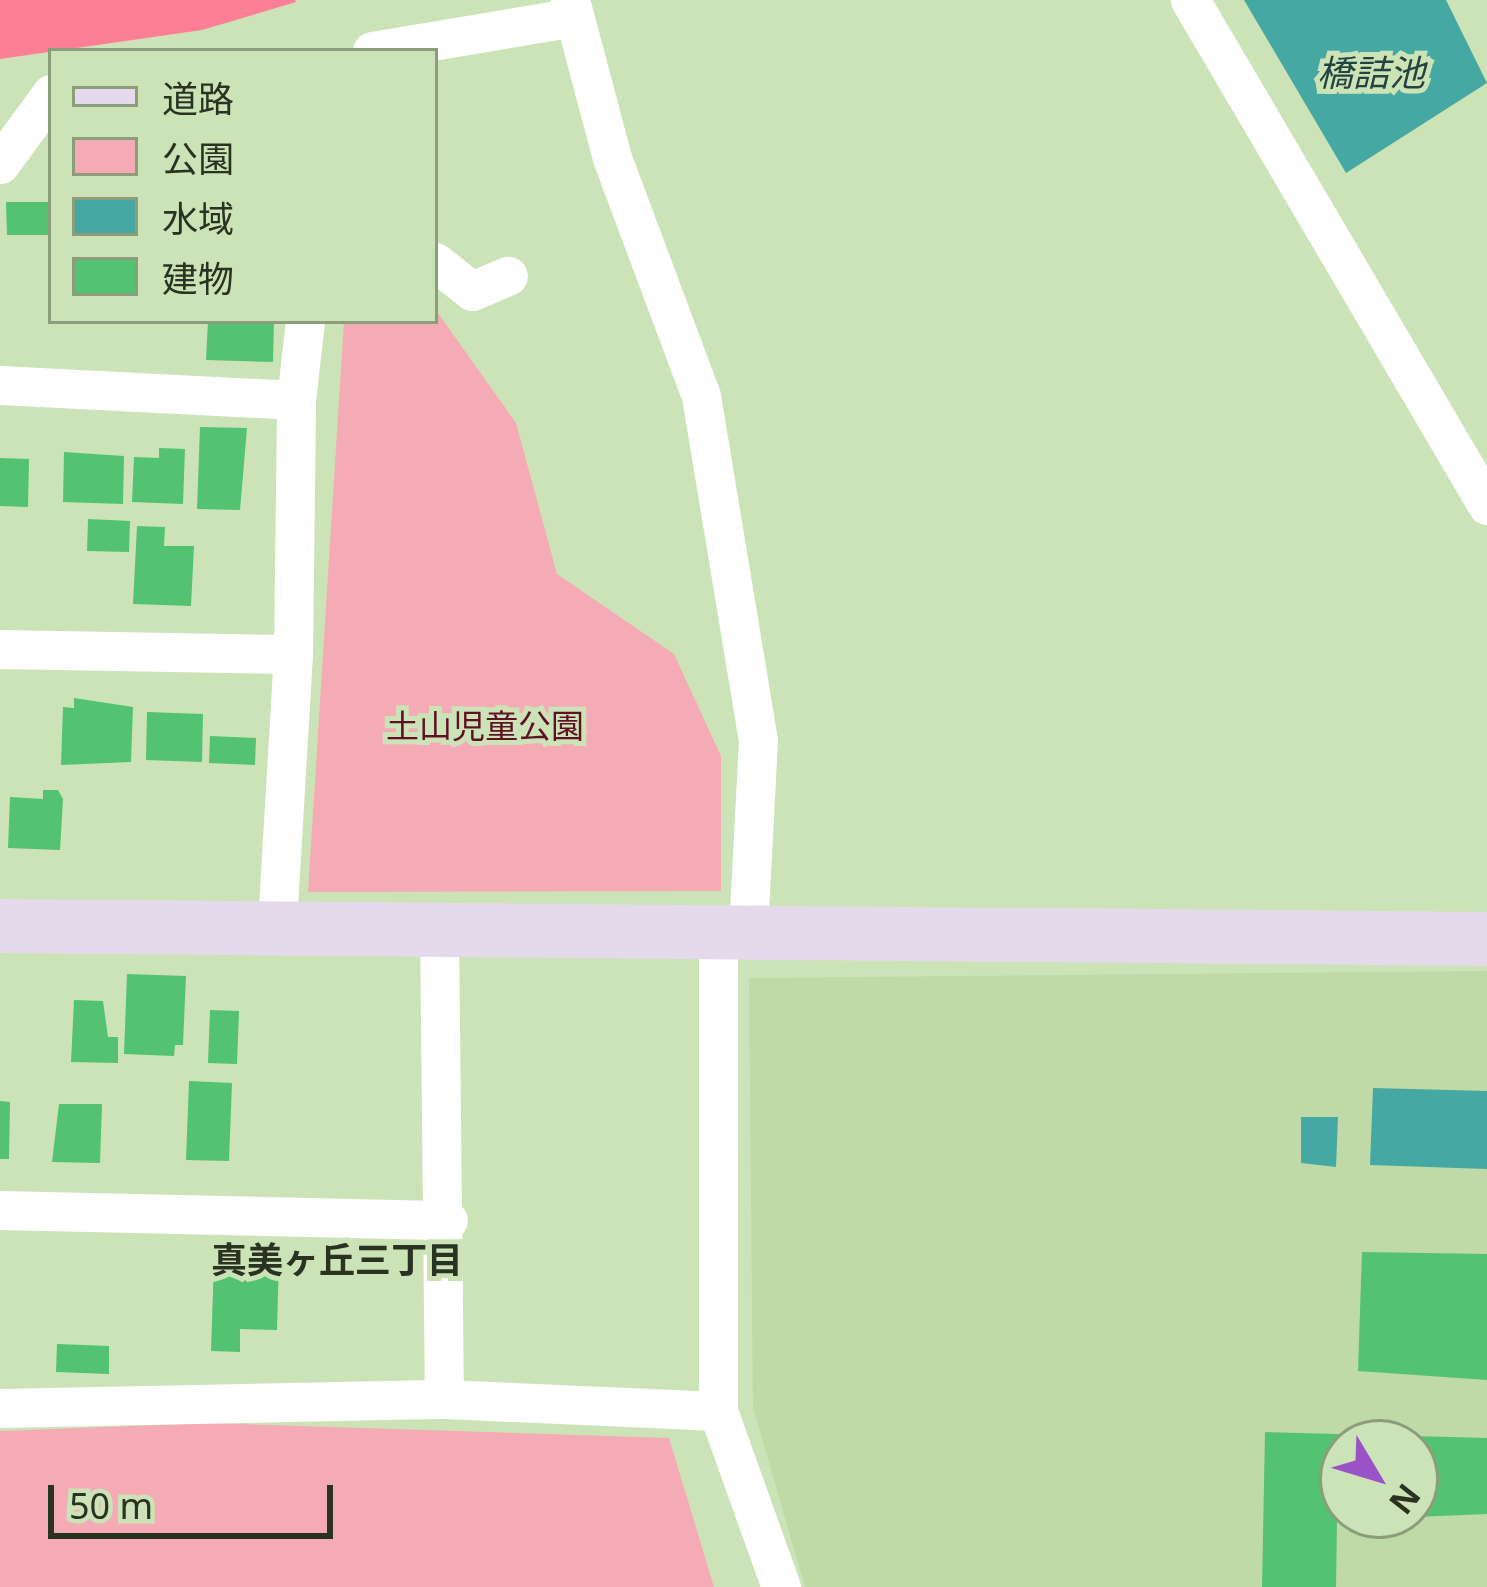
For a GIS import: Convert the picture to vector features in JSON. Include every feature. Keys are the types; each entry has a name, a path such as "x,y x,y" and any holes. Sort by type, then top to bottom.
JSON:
{"street":[{"path":"1190,0 1487,505"},
{"path":"386,48 570,9 611,158 701,396 758,740 733,932 718,1411 781,1587"},
{"path":"0,164 48,98"},
{"path":"438,264 472,291 508,276"},
{"path":"278,924 293,654 296,400 305,324"},
{"path":"0,385 296,400"},
{"path":"0,649 293,654"},
{"path":"0,926 278,924 1487,940"},
{"path":"439,926 448,1220 444,1399"},
{"path":"0,1210 448,1220"},
{"path":"0,1408 444,1399 718,1411"}],"shaded area":[{"path":"0,0 296,2 202,30 48,48 48,52 0,59"},
{"path":"1487,971 1487,1587 805,1587 753,1407 749,978"}],"green space":[{"name":"土山児童公園","path":"438,313 516,423 557,574 674,654 721,756 721,891 308,892 344,324 438,324"},
{"path":"212,1423 669,1438 714,1587 0,1587 0,1431"}],"water":[{"name":"橋詰池","path":"1244,0 1446,0 1487,83 1346,173"},
{"path":"1373,1088 1487,1091 1487,1169 1370,1165"},
{"path":"1301,1117 1338,1117 1336,1167 1301,1163"}],"building":[{"path":"6,202 48,202 48,235 7,235"},
{"path":"208,324 274,324 273,362 206,360"},
{"path":"200,427 247,428 240,510 197,509"},
{"path":"159,448 185,449 183,504 132,502 134,457 159,458"},
{"path":"64,452 124,456 123,504 63,502"},
{"path":"0,458 29,459 28,507 0,506"},
{"path":"88,519 130,521 129,552 87,551"},
{"path":"137,526 165,527 164,546 194,546 191,606 133,604"},
{"path":"74,698 133,707 131,762 61,765 63,707 74,708"},
{"path":"147,712 203,714 202,762 146,760"},
{"path":"210,736 256,738 255,765 209,763"},
{"path":"43,790 58,790 63,799 60,850 8,848 10,797 43,799"},
{"path":"127,974 186,976 183,1045 175,1045 174,1056 124,1054"},
{"path":"74,1000 103,1001 108,1037 118,1037 118,1063 71,1062"},
{"path":"210,1010 239,1011 237,1064 208,1063"},
{"path":"189,1081 232,1083 229,1161 186,1160"},
{"path":"0,1101 10,1102 9,1159 0,1159"},
{"path":"59,1104 102,1104 100,1163 52,1162"},
{"path":"1362,1252 1487,1254 1487,1380 1358,1371"},
{"path":"279,1258 277,1330 240,1329 240,1352 211,1351 214,1261"},
{"path":"57,1344 109,1346 109,1374 56,1372"},
{"path":"1265,1432 1319,1433 1319,1539 1337,1539 1336,1587 1262,1587"},
{"path":"1439,1437 1487,1438 1487,1514 1439,1516"}],"district":[{"name":"真美ヶ丘三丁目","path":"337,1260"}]}
